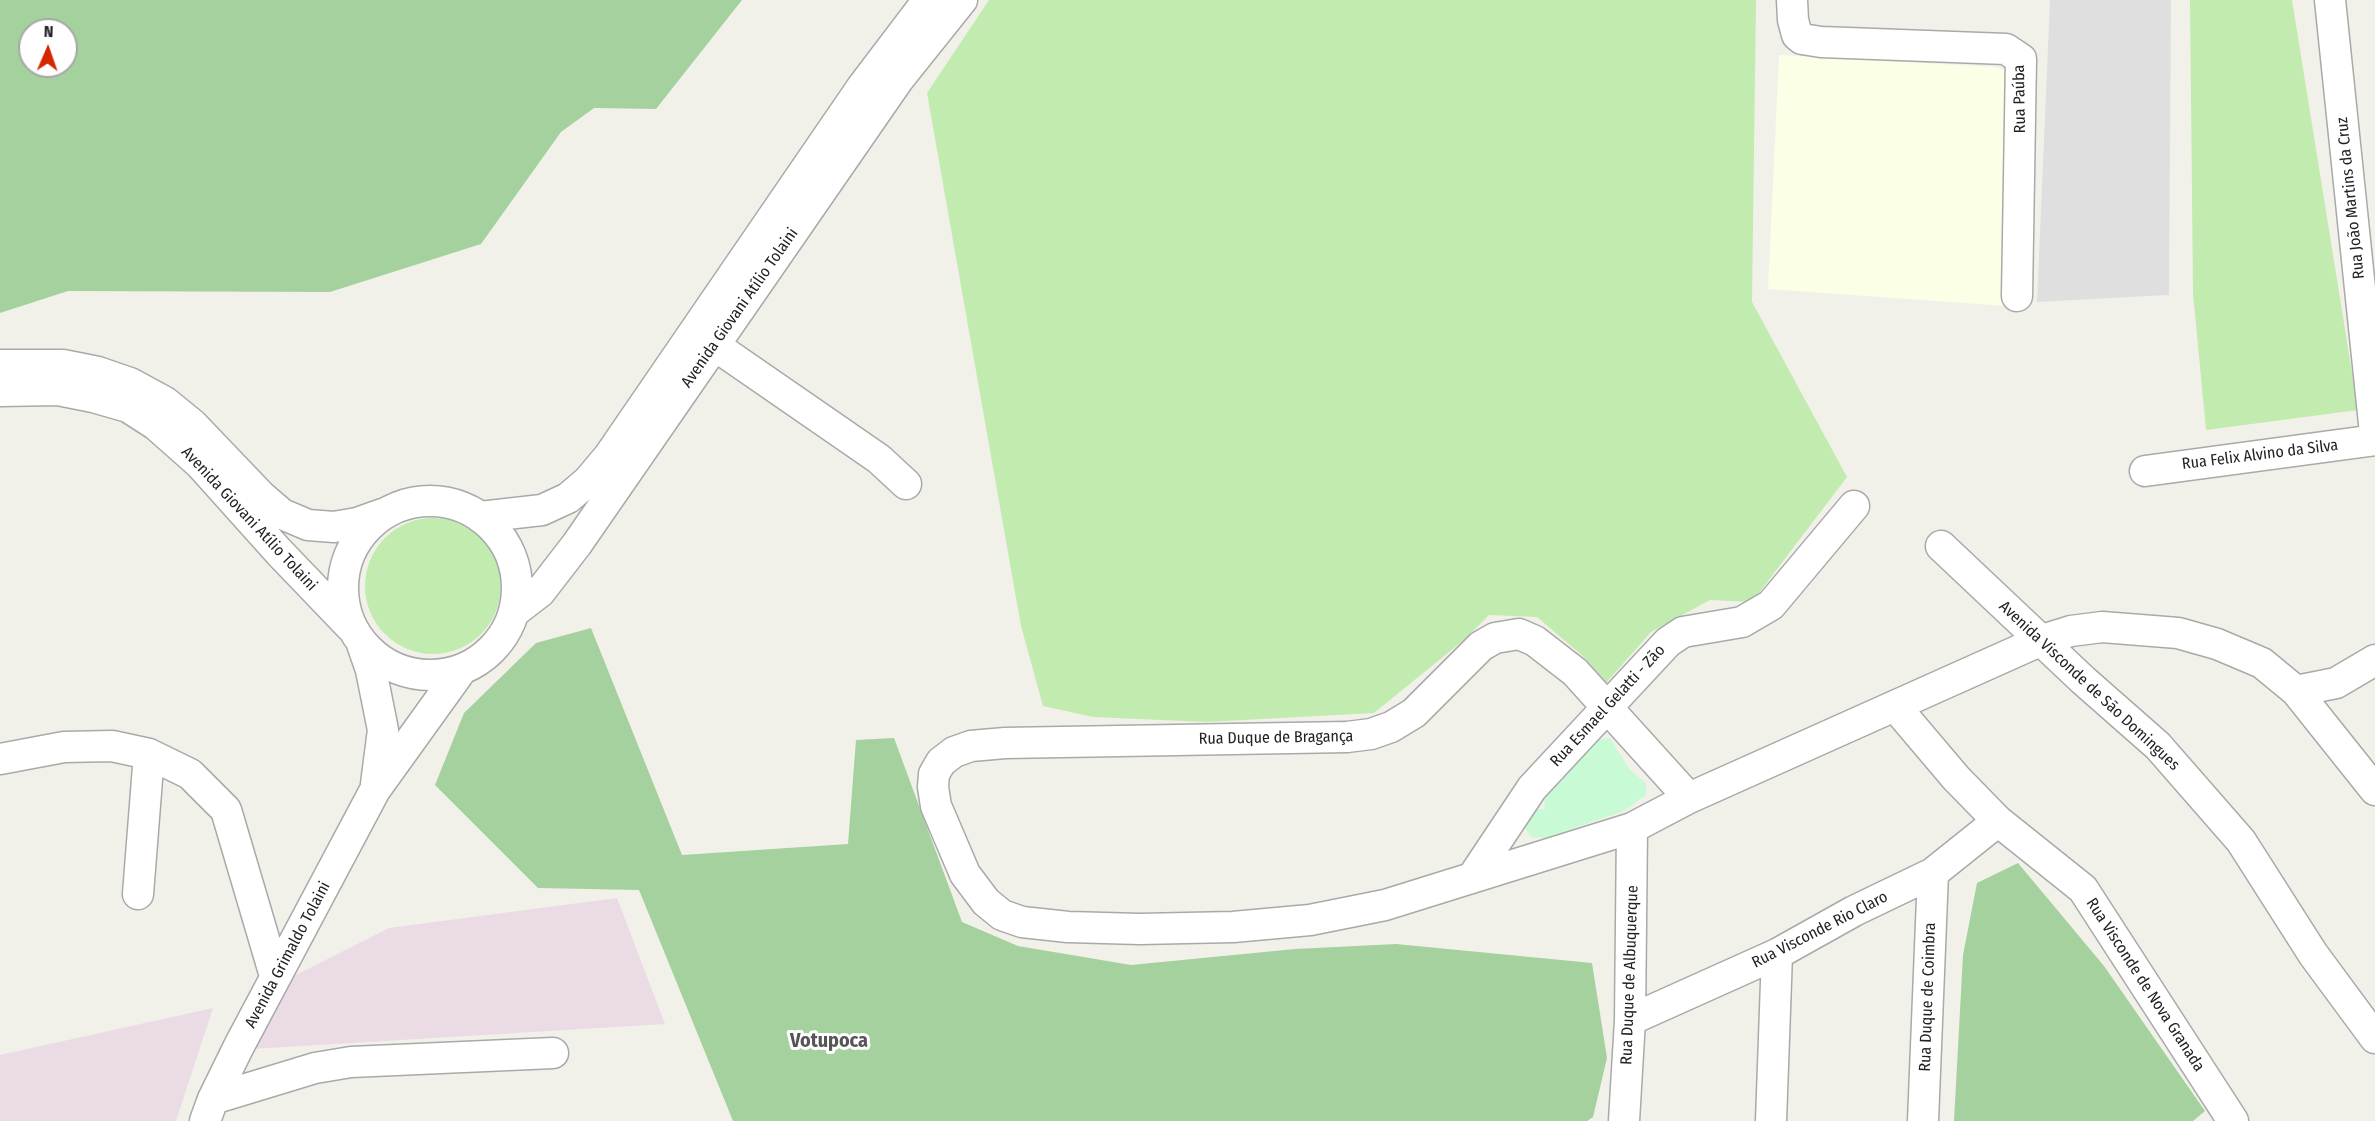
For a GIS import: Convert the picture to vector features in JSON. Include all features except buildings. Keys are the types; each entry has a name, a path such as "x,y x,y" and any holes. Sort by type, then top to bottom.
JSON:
{"street":[{"name":"Avenida Giovani Atílio Tolaini","path":"480,517 542,510 568,498 588,481 609,456 862,87 928,0"},
{"name":"Avenida Giovani Atílio Tolaini","path":"514,612 540,592 577,544 898,80 962,0"},
{"name":"Rua Paúba","path":"1792,0 1793,20 1797,35 1802,39 1821,42 2006,49 2021,59 2017,296"},
{"name":"Rua João Martins da Cruz","path":"2330,0 2375,433"},
{"path":"714,345 879,459 906,484"},
{"name":"Avenida Giovani Atílio Tolaini","path":"0,365 63,365 98,372 130,383 165,402 192,424 260,495 282,514 308,525 334,527 357,523 385,513"},
{"name":"Avenida Giovani Atílio Tolaini","path":"0,391 58,390 93,397 128,407 156,425 200,464 357,635"},
{"name":"Rua Felix Alvino da Silva","path":"2145,471 2375,440"},
{"path":"433,501 457,506 480,517 500,535 512,559 517,586 514,612 506,631 480,659 462,669 440,674 418,674 396,668 377,657 357,635 345,610 342,588 345,567 353,546 366,529 385,513 408,504 433,501"},
{"name":"Rua Esmael Gelatti - Zão","path":"1472,878 1532,788 1668,642 1683,632 1742,622 1771,605 1854,506"},
{"name":"Avenida Visconde de São Domingues","path":"1941,546 2083,680 2158,746 2241,841 2313,954 2375,1038"},
{"path":"1472,878 1632,828 1689,798 2042,640 2072,631 2102,627 2178,633 2217,644 2262,663 2296,691 2375,790"},
{"name":"Rua Duque de Bragança","path":"1472,878 1385,905 1310,920 1233,927 1068,927 1022,922 1002,915 986,902 965,874 934,796 934,774 941,762 954,752 972,746 1005,743 1347,737 1371,734 1391,727 1414,713 1481,646 1506,635 1520,634 1535,641 1575,672 1689,798"},
{"name":"Avenida Grimaldo Tolaini","path":"357,635 371,670 383,730 375,790"},
{"path":"2296,691 2336,683 2375,660"},
{"name":"Avenida Grimaldo Tolaini","path":"209,1110 275,976 375,790 462,669"},
{"name":"Rua Visconde de Nova Granada","path":"1896,706 1956,778 1998,821 2083,889 2233,1121"},
{"path":"0,759 64,747 111,746 149,754 190,774 226,810 275,976"},
{"path":"138,894 149,754"},
{"name":"Rua Visconde Rio Claro","path":"1630,1020 1777,954 1854,911 1933,873 1998,821"},
{"name":"Rua Duque de Albuquerque","path":"1624,1121 1630,1020 1632,828"},
{"name":"Rua Duque de Coimbra","path":"1923,1121 1933,873"},
{"path":"1771,1121 1777,954"},
{"path":"209,1110 315,1068 351,1062 553,1053"}],"shaded area":[{"path":"2050,0 2171,0 2169,295 2037,302"},
{"path":"1779,55 1995,67 2005,70 2013,84 2006,306 1768,289"},
{"path":"617,898 665,1024 252,1049 292,977 389,928"},
{"path":"213,1008 176,1121 0,1121 0,1055"}],"green space":[{"path":"0,0 742,0 656,109 594,108 561,132 481,244 330,292 68,291 0,313"},
{"path":"989,0 1756,0 1752,302 1847,477 1752,602 1710,600 1651,632 1606,683 1584,657 1537,617 1489,615 1465,639 1374,713 1206,722 1093,717 1043,706 1021,626 927,93"},
{"path":"2190,0 2292,0 2358,410 2206,430 2193,293"},
{"path":"433,518 459,523 471,529 481,538 490,548 496,560 501,586 496,612 490,624 481,634 471,643 459,649 433,654 407,649 395,643 385,634 376,624 370,612 365,586 370,560 376,548 385,538 395,529 407,523"},
{"path":"591,628 682,855 848,844 856,740 894,738 962,922 1018,946 1131,965 1295,949 1396,944 1592,963 1607,1058 1593,1117 1587,1121 733,1121 639,890 538,888 435,785 464,713 536,643"},
{"path":"1610,738 1630,770 1646,783 1646,795 1624,811 1545,838 1531,837 1522,823 1530,810 1545,809 1544,795 1594,740"},
{"path":"2018,863 2104,966 2205,1111 2193,1121 1954,1121 1963,955 1977,883"}],"district":[{"name":"Votupoca","path":"829,1041"}]}
